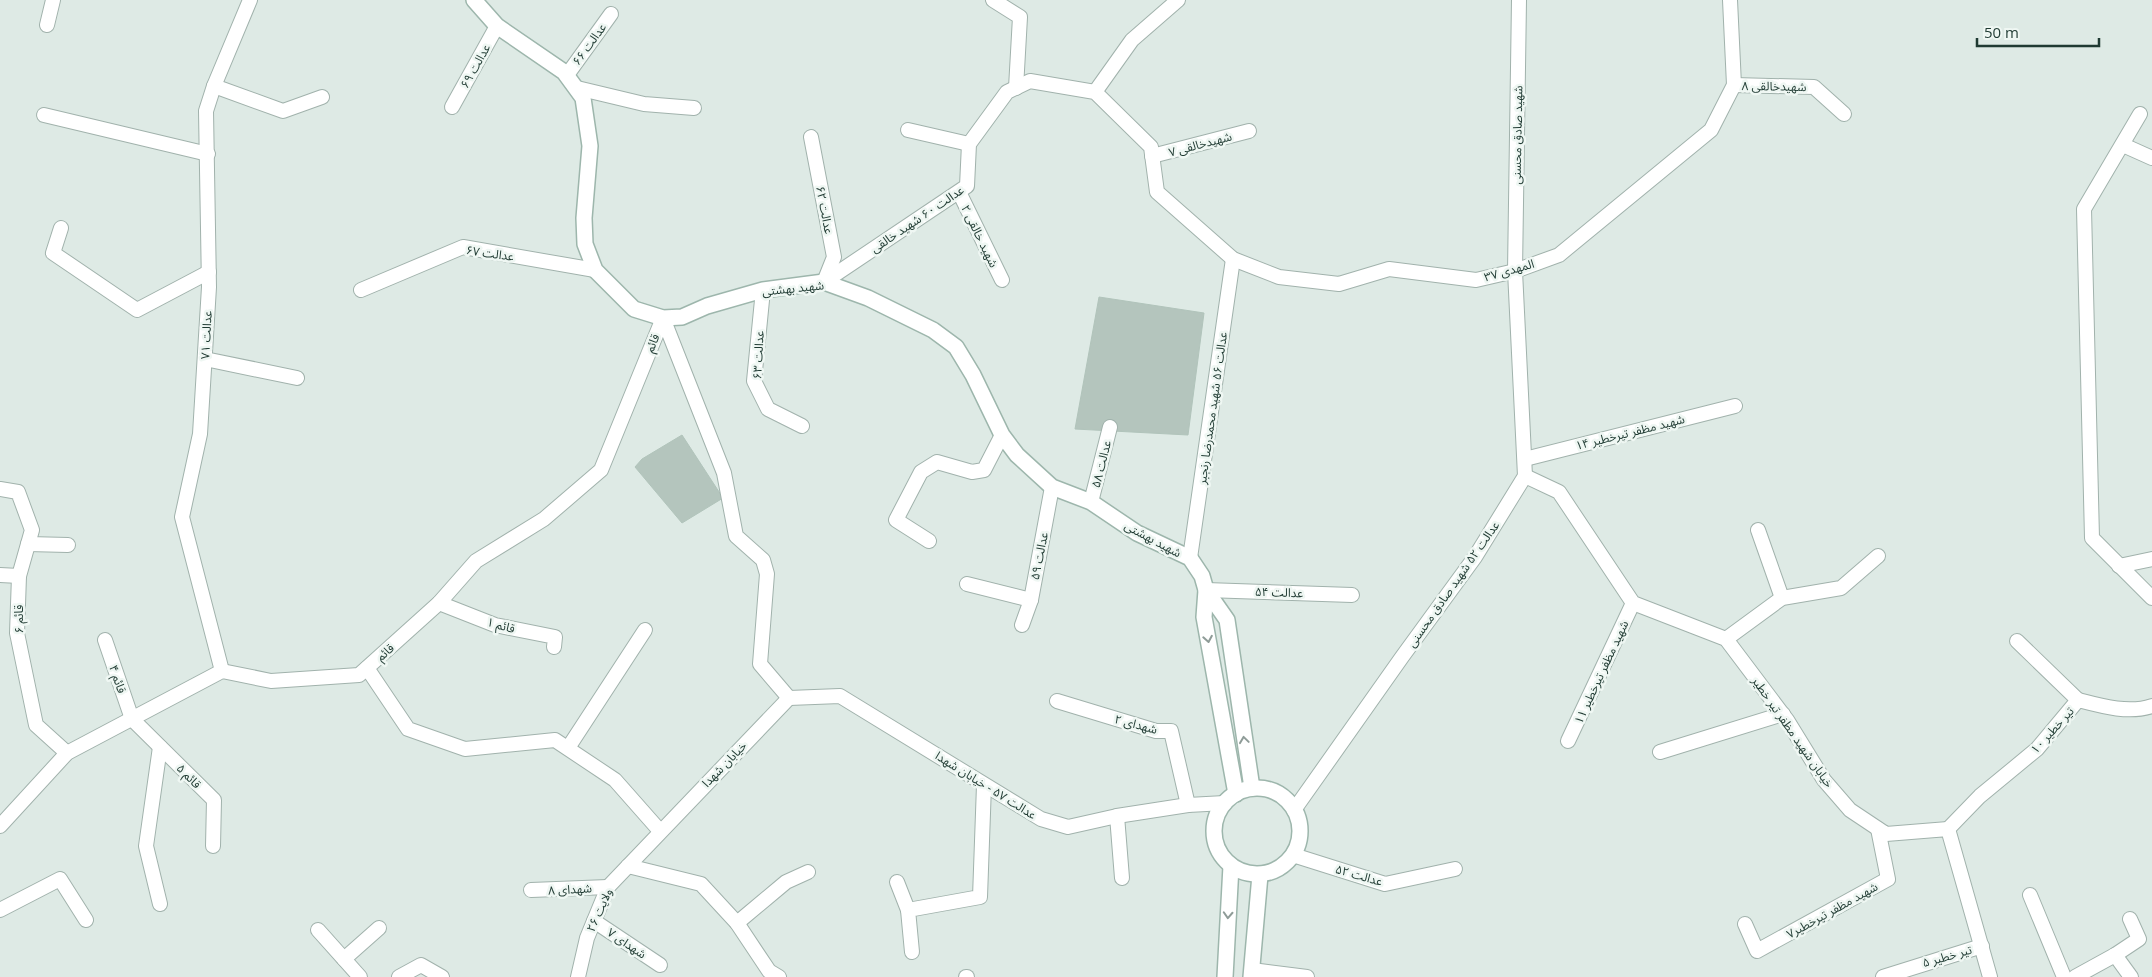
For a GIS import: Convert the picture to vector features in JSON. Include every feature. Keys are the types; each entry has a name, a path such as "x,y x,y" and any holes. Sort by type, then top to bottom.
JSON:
{"main road":[{"name":"شهید بهشتی","path":"474,0 497,26 567,75 583,98 590,146 584,218 585,244 596,270 634,310 662,318 682,317 707,306 763,290 824,282 888,307 933,330 956,347 973,374 1002,435 1017,455 1052,487 1091,502 1137,533 1190,558 1202,576 1206,590 1227,620 1252,788"},
{"name":"شهید بهشتی","path":"1206,590 1204,617 1230,798"},
{"path":"1252,788 1269,790 1284,798 1294,810 1300,833 1293,855 1278,868 1260,875 1244,873 1231,866 1221,856 1215,843 1214,828 1217,815 1230,798 1252,788"},
{"path":"1225,977 1231,866"},
{"path":"1252,973 1260,875"}],"street":[{"path":"47,25 53,0"},
{"name":"عدالت ۷۱","path":"222,671 182,517 200,434 205,359 209,272 206,111 214,86 250,0"},
{"path":"993,0 1020,17 1016,88"},
{"path":"1095,92 1132,40 1178,0"},
{"name":"شهید صادق محسنی","path":"1515,271 1519,0"},
{"name":"المهدی ۳۷","path":"1152,156 1157,192 1233,259 1279,277 1339,284 1389,269 1476,280 1515,271 1560,255 1711,130 1734,85 1730,0"},
{"name":"عدالت ۶۶","path":"567,75 610,14"},
{"name":"عدالت ۶۹","path":"452,107 497,26"},
{"path":"908,130 969,144 1008,92 1030,81 1095,92 1151,146 1152,156"},
{"name":"شهیدخالقی ۸","path":"1734,85 1814,86 1844,114"},
{"path":"214,86 283,111 322,97"},
{"path":"577,88 644,104 694,108"},
{"path":"2140,114 2084,209 2092,538 2152,598"},
{"path":"44,115 208,154"},
{"name":"شهیدخالقی ۷","path":"1152,156 1249,131"},
{"name":"عدالت ۶۲","path":"811,136 834,257 824,282"},
{"name":"عدالت ۶۰ شهید خالقی","path":"824,282 967,186 969,144"},
{"path":"2123,145 2152,158"},
{"name":"شهید خالقی ۲","path":"959,192 1002,280"},
{"path":"61,228 53,253 137,310 209,272"},
{"name":"عدالت ۶۷","path":"361,290 463,247 596,270"},
{"name":"عدالت ۵۶ شهید محمدرضا رنجبر","path":"1190,558 1233,259"},
{"path":"1515,271 1525,476 1559,492 1633,603 1726,639 1782,598 1841,588 1878,556"},
{"name":"عدالت ۶۳","path":"763,290 754,381 768,409 802,426"},
{"path":"662,318 724,473 736,536 763,560 767,574 760,664 789,698"},
{"name":"قائم","path":"222,671 271,681 359,675 439,603 476,561 544,519 601,470 662,318"},
{"path":"205,359 297,378"},
{"name":"شهید مظفر تیرخطیر ۱۴","path":"1525,459 1735,406"},
{"name":"عدالت ۵۸","path":"1091,502 1110,427"},
{"path":"929,540 896,520 921,472 937,462 972,472 984,470 1002,435"},
{"name":"عدالت ۵۲ شهید صادق محسنی","path":"1294,810 1475,557 1525,476"},
{"name":"عدالت ۵۹","path":"1022,625 1031,600 1052,487"},
{"name":"قائم ۶","path":"0,489 18,492 32,530 19,576 17,634 36,725 68,753"},
{"path":"1758,530 1782,598"},
{"path":"28,544 68,545"},
{"path":"2120,566 2152,559"},
{"path":"0,575 19,576"},
{"path":"967,584 1031,600"},
{"name":"عدالت ۵۴","path":"1206,590 1352,595"},
{"name":"قائم ۱","path":"439,603 495,625 555,637 554,647"},
{"name":"شهید مظفر تیرخطیر ۱۱","path":"1568,741 1633,603"},
{"path":"568,748 645,630"},
{"name":"خیابان شهید مظفر تیر خطیر","path":"1726,639 1782,714 1824,780 1850,810 1886,834 1948,829"},
{"name":"قائم ۴","path":"105,640 132,719"},
{"path":"2017,641 2078,700"},
{"path":"367,668 408,729 465,749 555,740 615,780 660,831"},
{"path":"0,826 68,753 222,671"},
{"name":"عدالت ۵۷ - خیابان شهدا","path":"789,698 840,696 1041,819 1068,827 1117,816 1230,798"},
{"name":"خیابان شهدا","path":"660,831 789,698"},
{"name":"تیر خطیر ۱۰","path":"1948,829 1980,796 2037,749 2078,700 2104,707 2143,709 2152,706"},
{"name":"شهدای ۲","path":"1057,701 1156,732 1171,731 1188,805"},
{"path":"1660,752 1782,714"},
{"name":"قائم ۵","path":"132,719 214,800 213,846"},
{"path":"160,747 146,846 160,904"},
{"path":"908,910 980,897 984,785"},
{"path":"1117,816 1122,878"},
{"name":"شهید مظفر تیرخطیر۷","path":"1745,924 1757,951 1888,880 1878,829"},
{"path":"1948,829 1990,977"},
{"name":"ولایت ۲۶","path":"578,977 587,938 608,887 660,831"},
{"name":"عدالت ۵۲","path":"1293,855 1385,884 1455,870"},
{"path":"628,866 701,884 737,923 770,971 779,977"},
{"path":"737,923 786,882 808,872"},
{"path":"0,910 60,879 86,920"},
{"path":"897,882 908,910 912,952"},
{"name":"شهدای ۸","path":"531,890 608,887"},
{"path":"2030,895 2064,977"},
{"path":"2076,977 2139,939 2130,919"},
{"name":"شهدای ۷","path":"594,921 660,965"},
{"path":"344,959 379,928"},
{"path":"318,930 360,977"},
{"name":"تیر خطیر ۵","path":"1883,977 1982,946"},
{"path":"2115,955 2132,977"},
{"path":"399,977 421,965 442,977"},
{"path":"1252,973 1307,977"}],"building":[{"path":"1099,297 1204,313 1188,435 1075,429"},
{"path":"682,435 723,498 682,523 635,467 642,459"}]}
